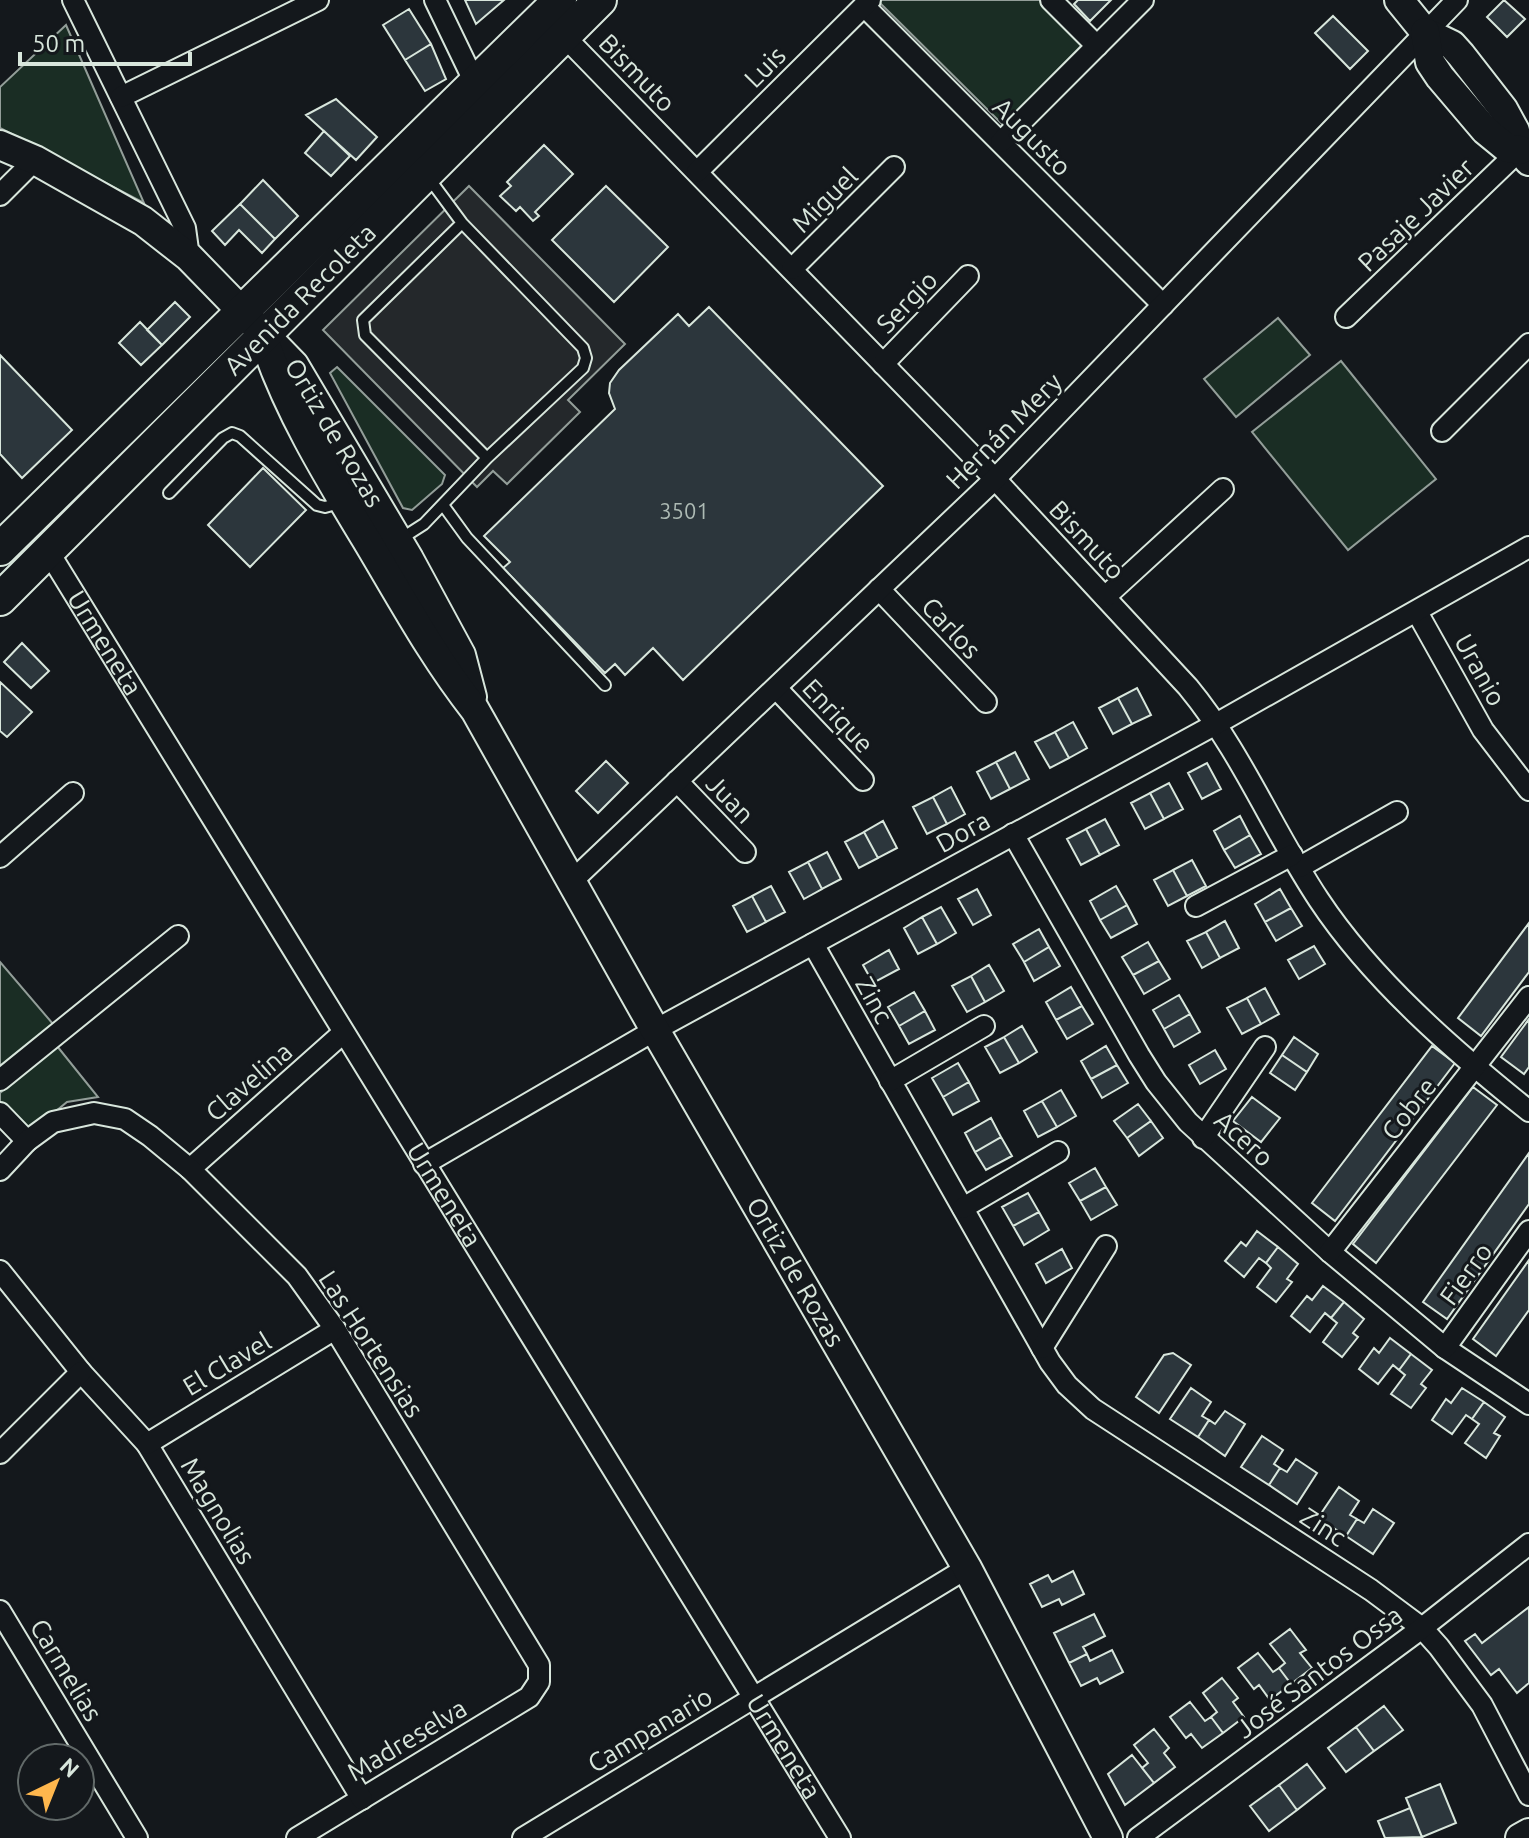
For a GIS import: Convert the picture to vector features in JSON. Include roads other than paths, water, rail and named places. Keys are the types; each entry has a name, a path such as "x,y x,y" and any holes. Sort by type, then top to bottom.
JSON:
{"main road":[{"name":"Avenida Recoleta","path":"0,549 560,0"},
{"name":"Avenida Recoleta","path":"0,599 600,0"},
{"path":"48,551 41,528 50,500"}],"street":[{"path":"63,0 83,20"},
{"path":"73,0 185,228 189,257"},
{"path":"121,97 318,0"},
{"path":"435,0 475,83"},
{"path":"1051,0 1097,46"},
{"path":"1001,142 1143,0"},
{"path":"1399,0 1425,32 1452,45 1461,55 1523,140"},
{"name":"Hernán Mery","path":"571,882 995,479 1457,0"},
{"name":"Augusto","path":"867,3 1163,305"},
{"name":"Luis","path":"697,172 867,3"},
{"name":"Bismuto","path":"564,36 995,479 1188,687 1216,724 1319,899 1372,966 1475,1067 1529,1111"},
{"name":"Pasaje Javier","path":"1346,317 1523,140"},
{"path":"0,145 35,160 143,221 189,257 263,336"},
{"path":"0,195 35,160"},
{"name":"Miguel","path":"792,269 894,167"},
{"name":"Sergio","path":"883,364 968,276"},
{"name":"Ortiz de Rozas","path":"263,336 276,377 343,502 443,669 475,710 655,1030 967,1568 1108,1838"},
{"name":"Ortiz de Rozas","path":"263,336 294,365 399,540 461,655 475,710"},
{"path":"1442,431 1529,344"},
{"path":"1105,597 1223,489"},
{"name":"Dora","path":"424,1164 655,1030 1216,724 1529,547"},
{"name":"Urmeneta","path":"48,551 840,1838"},
{"name":"Carlos","path":"879,589 986,702"},
{"name":"Uranio","path":"1417,612 1483,730 1529,790"},
{"name":"Enrique","path":"776,688 863,780"},
{"name":"Juan","path":"677,781 745,852"},
{"path":"0,857 73,793"},
{"path":"1196,906 1397,812"},
{"name":"Acero","path":"1013,834 1147,1068 1174,1106 1203,1138 1330,1252 1445,1348 1529,1404"},
{"path":"0,1080 178,936"},
{"name":"Zinc","path":"813,944 1042,1348 1067,1385 1093,1409 1371,1590 1422,1628 1482,1705 1529,1795"},
{"name":"Cobre","path":"1330,1252 1529,997"},
{"path":"890,1081 984,1026"},
{"name":"Clavelina","path":"190,1169 343,1033"},
{"path":"1203,1138 1265,1047"},
{"path":"0,1113 27,1141"},
{"name":"Las Hortensias","path":"0,1170 27,1141 53,1122 94,1113 125,1119 190,1169 297,1276 335,1329 539,1665 539,1682"},
{"path":"963,1208 1058,1152"},
{"name":"Fierro","path":"1445,1348 1529,1231"},
{"path":"1042,1348 1106,1246"},
{"name":"Magnolias","path":"0,1271 81,1372 147,1444 362,1799"},
{"name":"El Clavel","path":"147,1444 335,1329"},
{"path":"0,1453 81,1372"},
{"name":"José Santos Ossa","path":"1138,1838 1422,1628 1529,1544"},
{"name":"Campanario","path":"523,1838 967,1568"},
{"name":"Carmelias","path":"0,1611 137,1838"},
{"name":"Madreselva","path":"297,1838 529,1697 539,1682"},
{"path":"1520,1838 1529,1833"}],"lane":[{"path":"370,545 399,540 424,524 487,458 583,368 586,358 583,348 462,223 426,174"},
{"path":"462,223 363,320 363,327 365,335 487,458"},
{"path":"169,493 223,438 232,433 240,436 317,505 325,507 343,502"},
{"path":"443,505 467,538 605,685"}]}
